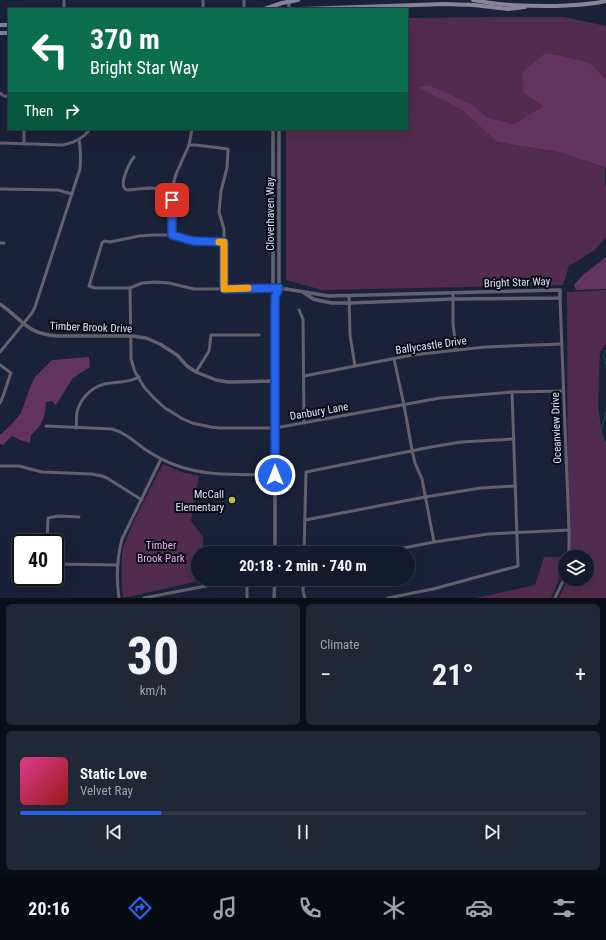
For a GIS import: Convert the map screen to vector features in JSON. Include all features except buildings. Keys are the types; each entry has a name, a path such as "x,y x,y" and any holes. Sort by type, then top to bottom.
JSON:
{"main road":[{"path":"267,8 289,1 298,0"},
{"path":"474,0 501,5 525,6 581,5 606,1"},
{"path":"321,8 444,2 503,9 513,9 525,6"}],"street":[{"path":"24,130 24,144"},
{"path":"0,143 70,144 79,140 90,130"},
{"path":"192,130 189,146 176,174 172,188 172,235 193,241 224,242"},
{"name":"Cloverhaven Way","path":"273,130 273,288 275,297 274,546"},
{"name":"Cloverhaven Way","path":"275,297 279,288 279,130"},
{"path":"0,352 32,313 80,169 82,157 79,140"},
{"path":"189,146 196,145 228,149 227,168 221,191 219,212 224,229 224,289"},
{"path":"134,157 129,163 126,172 125,189 172,188"},
{"path":"0,189 58,190 72,194"},
{"name":"Bright Star Way","path":"172,235 139,236 102,243 89,286 95,288 130,288 142,283 155,282 169,283 194,289 286,288 329,296 560,290 560,298 453,299 331,303 313,300 303,292"},
{"name":"Danbury Lane","path":"130,288 131,360 135,372 144,386 164,408 192,423 219,428 275,428 440,398 512,392 564,391"},
{"path":"453,293 453,323 456,350"},
{"path":"349,296 350,335 355,366"},
{"name":"Oceanview Drive","path":"560,298 569,550"},
{"name":"Timber Brook Drive","path":"0,304 23,324 38,333 58,336 131,336 146,338 160,344 196,372 216,380 228,382 274,381"},
{"path":"299,310 303,319 304,423"},
{"path":"196,372 209,351 211,335 259,335"},
{"name":"Ballycastle Drive","path":"304,376 412,355 485,347 562,344"},
{"path":"394,359 412,450 415,463 422,479 434,542"},
{"path":"0,365 11,373 0,403"},
{"path":"76,428 77,415 80,405 85,396 93,389 106,383 126,382 139,378"},
{"path":"388,598 433,589 518,566 512,392"},
{"path":"46,426 116,430 128,436 144,449 162,459 178,466 210,474 275,475"},
{"path":"304,546 306,472 412,450 461,442 514,439"},
{"path":"119,598 117,587 118,552 122,539 162,459"},
{"path":"0,466 19,466 41,472 91,474 102,476 142,500"},
{"path":"305,520 425,497 481,488 516,486"},
{"path":"47,534 48,518 58,516 79,517"},
{"path":"414,546 488,534 569,530"},
{"path":"64,564 118,565"},
{"path":"144,598 201,586"},
{"path":"247,586 247,598"},
{"path":"274,586 274,598"},
{"path":"303,586 305,598"},
{"path":"555,598 561,586"}],"green space":[{"path":"564,17 606,26 606,79 589,62 545,53 543,106 514,124 489,118 469,103 429,85 416,87 462,110 497,142 558,152 605,168 606,237 595,250 569,266 563,285 322,290 286,280 286,130 408,130 408,18"},
{"path":"606,290 606,344 600,352 598,407 603,438 606,443 606,598 559,598 564,586 594,586 594,550 568,550 567,292"},
{"name":"Timber Brook Park","path":"163,464 181,472 199,476 191,521 203,537 203,546 191,546 191,583 123,598 122,555 123,548 133,523"},
{"path":"544,557 558,557 558,581 551,598 476,598 535,585"}],"shaded area":[{"path":"545,53 589,62 606,79 606,168 558,152 497,142 462,110 416,87 429,85 469,103 489,118 514,124 543,106 524,93 522,73"},
{"path":"606,257 606,289 576,290 574,285 583,275"},
{"path":"89,357 90,367 73,378 56,405 52,401 46,402 43,421 31,435 30,443 12,436 3,445 0,444 0,435 21,413 35,377 52,360"}],"waterway":[{"path":"606,350 603,354 606,365"},
{"path":"606,412 601,432 606,445"}],"slow traffic":[{"path":"219,242 224,242 224,289 248,288"}],"place":[{"name":"McCall Elementary","path":"232,500"}],"route":[{"path":"172,200 172,235 193,241 224,242 224,289 279,288 275,297 275,475"}]}
